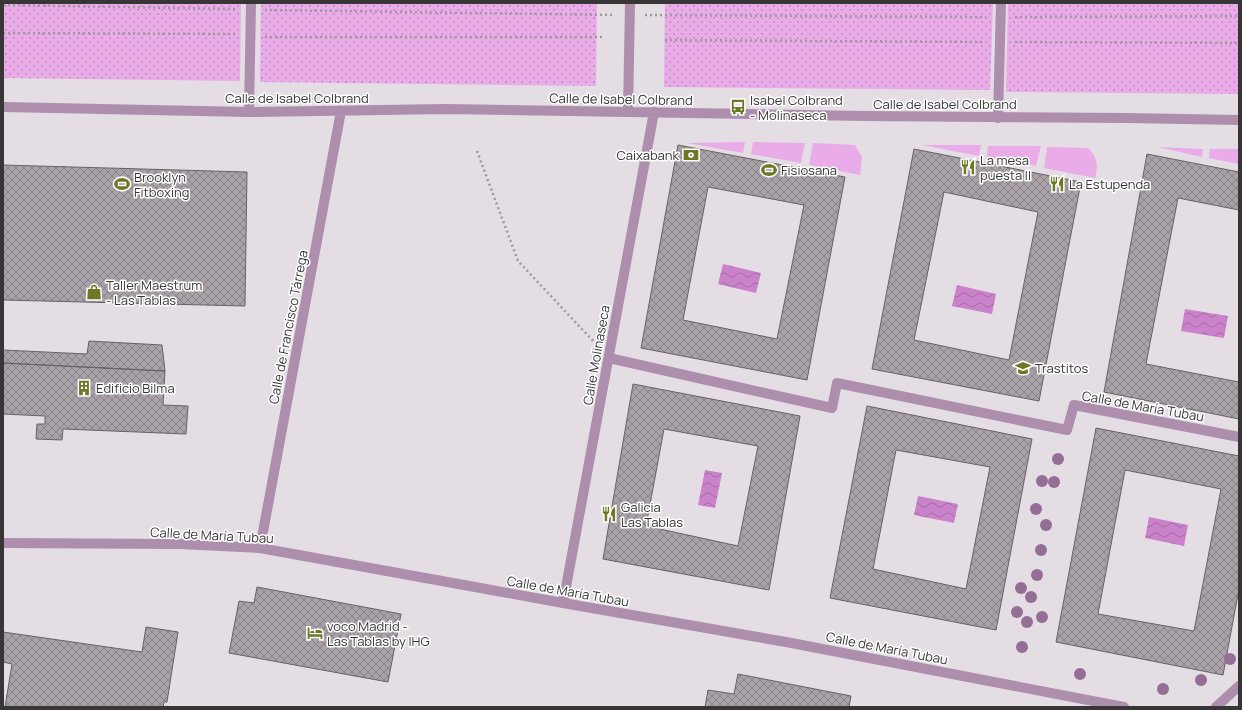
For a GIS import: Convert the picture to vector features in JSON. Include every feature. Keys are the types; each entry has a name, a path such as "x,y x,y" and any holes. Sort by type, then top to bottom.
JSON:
{"street":[{"path":"249,112 251,3"},
{"path":"628,112 630,3"},
{"path":"998,118 1001,3"},
{"name":"Calle de Isabel Colbrand","path":"3,107 249,112 446,110 1239,120"},
{"name":"Calle de Francisco Tárrega","path":"260,548 341,111"},
{"name":"Calle Molinaseca","path":"563,604 654,112"},
{"name":"Calle de María Tubau","path":"609,358 832,408 837,383 1067,430 1074,405 1239,437"},
{"name":"Calle de María Tubau","path":"3,543 180,544 260,548 563,604 786,642 1124,707"},
{"path":"1216,707 1239,686"}],"path":[{"path":"3,33 251,35 260,37 602,37"},
{"path":"665,40 1239,43"},
{"path":"477,151 518,261 609,358"}],"shaded area":[{"path":"3,3 241,3 240,81 3,78"},
{"path":"261,3 597,3 596,86 260,82"},
{"path":"665,3 993,3 990,90 664,87"},
{"path":"1008,3 1239,3 1239,94 1006,92"},
{"path":"745,142 743,153 687,143"},
{"path":"753,142 805,143 801,163 751,154"},
{"path":"813,143 855,145 862,157 860,175 809,165"},
{"path":"922,145 981,145 979,156"},
{"path":"988,146 1041,146 1036,166 987,157"},
{"path":"1047,147 1088,148 1094,155 1096,162 1097,169 1095,178 1044,168"},
{"path":"1158,147 1203,149 1202,157"},
{"path":"1210,149 1239,149 1239,164 1209,158"}],"water":[{"path":"723,264 761,273 756,293 718,284"},
{"path":"957,285 996,294 992,314 952,306"},
{"path":"1185,309 1228,316 1224,338 1181,331"},
{"path":"705,470 722,473 715,508 698,505"},
{"path":"918,496 958,504 954,523 914,515"},
{"path":"1149,517 1188,525 1184,546 1145,538"}],"building":[{"path":"678,145 845,177 807,380 641,348","holes":["708,187 804,205 777,339 683,320"]},
{"path":"914,149 1081,182 1039,401 872,369","holes":["944,192 1038,212 1009,360 914,340"]},
{"path":"1147,154 1239,172 1239,210 1178,198 1146,364 1239,382 1239,419 1104,392"},
{"path":"3,165 247,172 245,306 3,300"},
{"path":"89,341 162,345 165,371 3,363 3,350 87,354"},
{"name":"Edificio Bilma","path":"3,363 165,371 163,405 188,406 186,434 63,429 62,440 36,439 37,424 45,424 45,416 3,414"},
{"path":"633,384 800,416 769,590 603,559","holes":["664,429 758,446 738,546 646,526"]},
{"path":"867,406 1032,439 996,630 830,598","holes":["896,450 990,467 966,589 873,569"]},
{"path":"1096,428 1239,456 1239,589 1223,675 1056,642","holes":["1125,470 1221,489 1194,631 1098,614"]},
{"name":"voco Madrid - Las Tablas by IHG","path":"257,587 401,614 388,682 229,653 239,601 254,603"},
{"path":"146,627 178,632 167,702 164,702 163,707 5,707 12,664 3,662 3,632 142,652"},
{"path":"738,674 851,696 849,707 705,707 708,690 734,694"}],"place":[{"name":"Isabel Colbrand - Molinaseca","path":"738,107"},
{"name":"Caixabank","path":"691,155"},
{"name":"La mesa puesta II","path":"968,167"},
{"name":"Fisiosana","path":"769,170"},
{"name":"Brooklyn Fitboxing","path":"122,184"},
{"name":"La Estupenda","path":"1057,184"},
{"name":"Taller Maestrum - Las Tablas","path":"94,292"},
{"name":"Trastitos","path":"1023,368"},
{"name":"Edificio Bilma","path":"84,388"},
{"name":"Galicia Las Tablas","path":"609,514"},
{"name":"voco Madrid - Las Tablas by IHG","path":"315,633"}]}
